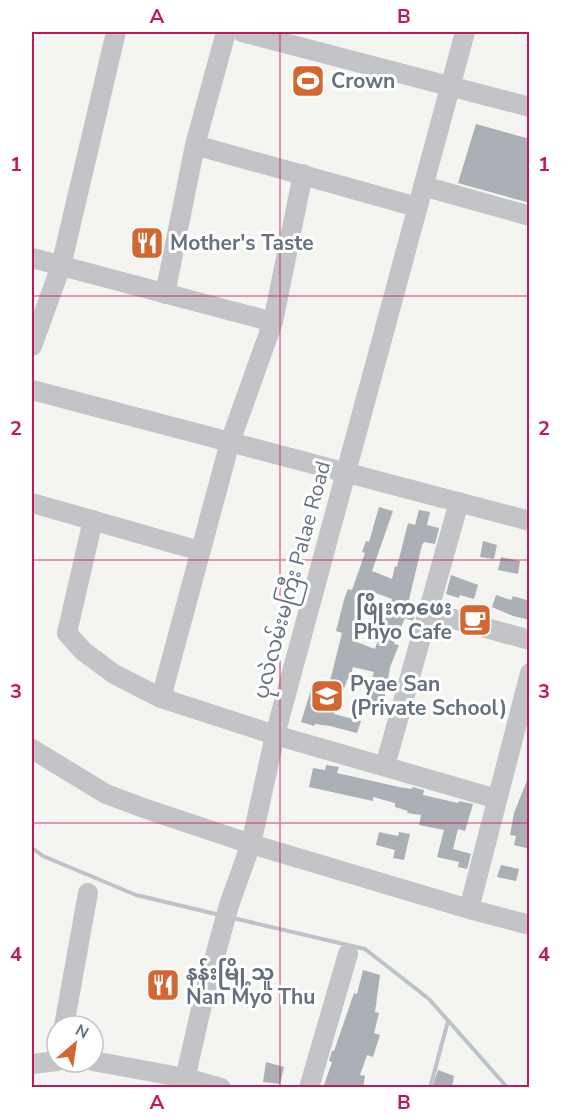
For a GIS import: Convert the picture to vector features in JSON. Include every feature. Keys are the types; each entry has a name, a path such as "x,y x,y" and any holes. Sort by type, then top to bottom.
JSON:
{"street":[{"path":"32,346 61,266 117,32"},
{"path":"165,294 195,145 226,32"},
{"path":"242,32 530,107"},
{"name":"ပုလဲလမ်းမကြီး Palae Road","path":"184,1083 223,925 250,844 275,735 465,32"},
{"path":"195,145 417,207"},
{"path":"160,698 230,442 273,322 303,174"},
{"path":"423,186 530,216"},
{"path":"32,258 273,322"},
{"path":"32,390 530,521"},
{"path":"384,766 459,502"},
{"path":"32,503 200,551"},
{"path":"93,520 67,633 83,651 114,674 160,698 275,735 497,799"},
{"path":"428,612 530,640"},
{"path":"469,909 530,673"},
{"path":"32,749 106,794 149,810 250,844 530,925"},
{"path":"66,1014 88,893"},
{"path":"309,1088 348,954"},
{"path":"105,1064 184,1083 221,1088"}],"building":[{"path":"476,124 530,139 530,203 458,183"},
{"path":"379,507 393,511 372,571 392,579 408,523 415,525 419,510 430,512 427,525 439,528 435,544 424,542 422,545 407,608 416,611 413,621 405,618 394,644 399,645 390,667 388,680 390,681 382,704 365,699 374,672 353,667 334,714 361,721 357,733 301,722 313,683 328,689 342,633 336,631 344,600 348,589 352,590 365,553 362,552 366,541 369,542","holes":["373,592 392,599 375,649 354,641"]},
{"path":"483,541 497,545 494,559 480,557"},
{"path":"501,557 520,561 518,574 498,570"},
{"path":"451,575 478,585 474,599 446,594"},
{"path":"496,595 511,600 513,596 530,601 530,620 492,607"},
{"path":"326,765 339,767 337,773 399,787 412,789 412,787 424,790 423,795 473,804 465,831 458,829 453,849 471,854 467,869 458,867 459,862 437,857 444,830 419,825 421,815 407,813 408,811 395,807 395,803 373,797 373,801 309,787 313,768 325,770"},
{"path":"528,778 530,778 530,849 514,845 516,836 510,835 514,813"},
{"path":"379,832 398,836 399,832 410,834 404,860 393,858 395,850 376,845"},
{"path":"501,865 519,869 516,881 497,877"},
{"path":"363,970 380,975 375,1012 379,1013 374,1033 380,1035 373,1057 367,1055 360,1075 365,1076 363,1088 323,1088 332,1062 329,1061 332,1051 334,1051 354,993 357,994"},
{"path":"266,1062 284,1067 280,1084 263,1082"},
{"path":"438,1070 454,1076 452,1088 432,1088"}],"waterway":[{"path":"32,848 43,856 136,895 220,915"},
{"path":"233,918 365,949 429,999 506,1086 511,1088"},
{"path":"430,1088 448,1021"}],"place":[{"name":"Crown","path":"308,81"},
{"name":"Mother's Taste","path":"147,243"},
{"name":"ဖြိုးကဖေး Phyo Cafe","path":"475,620"},
{"name":"Pyae San (Private School)","path":"327,696"},
{"name":"နန်းမြို့သူ Nan Myo Thu","path":"163,985"}]}
